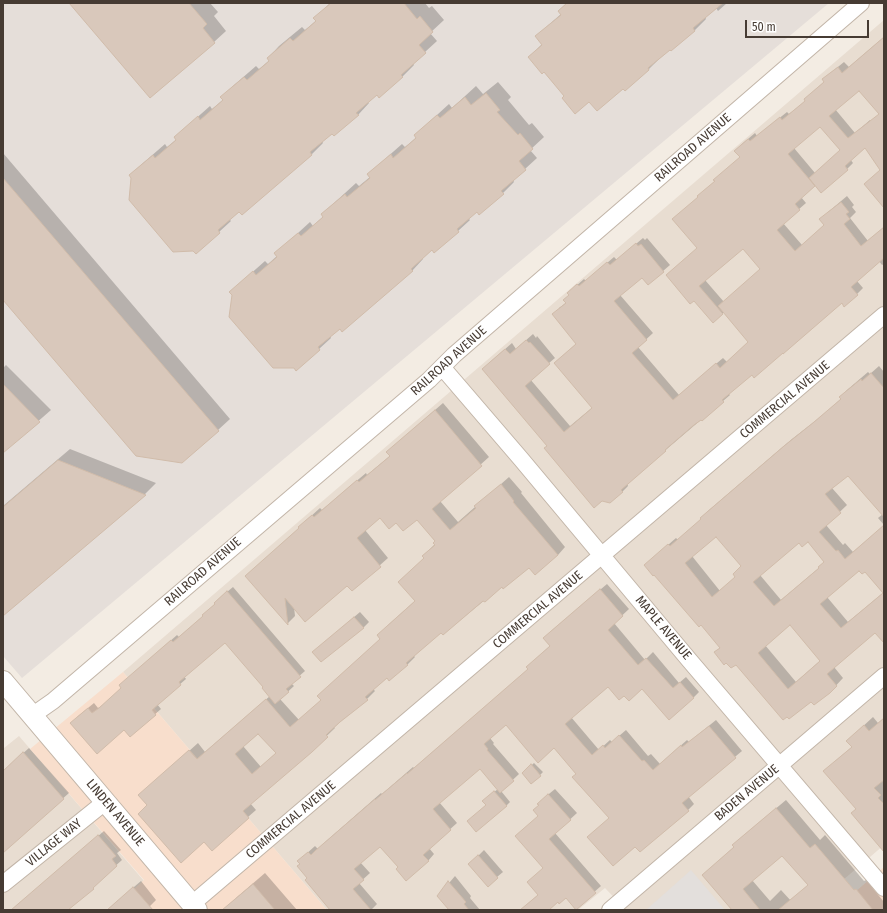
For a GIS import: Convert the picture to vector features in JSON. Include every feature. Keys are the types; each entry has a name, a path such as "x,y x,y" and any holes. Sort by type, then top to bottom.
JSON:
{"street":[{"name":"RAILROAD AVENUE","path":"33,715 53,701 429,380 454,355 862,3"},
{"name":"COMMERCIAL AVENUE","path":"195,907 884,315"},
{"name":"MAPLE AVENUE","path":"442,367 884,888"},
{"name":"BADEN AVENUE","path":"610,910 884,676"},
{"name":"LINDEN AVENUE","path":"3,681 195,907"},
{"name":"VILLAGE WAY","path":"3,884 106,802"}],"shaded area":[{"path":"3,3 829,3 22,678 3,656"},
{"path":"884,20 884,845 808,910 626,910 605,888 578,910 327,910 123,672"},
{"path":"123,672 327,910 110,910 144,880 30,749"},
{"path":"19,736 144,881 110,910 3,910 3,752 4,748"},
{"path":"884,867 884,910 834,910"},
{"path":"691,870 725,910 646,910"}],"building":[{"path":"69,3 189,3 207,24 203,28 215,43 150,98"},
{"path":"331,3 404,3 417,19 420,16 433,32 419,45 426,53 401,75 403,77 379,98 377,95 356,113 359,115 334,136 332,134 310,152 312,155 242,215 239,212 218,230 220,233 196,254 193,251 173,252 129,200 131,178 129,175 153,155 155,158 176,140 174,137 198,116 200,120 223,100 220,97 244,77 247,80 269,61 267,58 290,38 293,41 316,21 313,18"},
{"path":"567,3 723,3 693,28 695,31 648,68 649,70 625,91 623,89 597,111 589,102 575,114 562,98 564,96 544,72 542,74 528,57 542,45 535,36 561,15 558,11"},
{"path":"884,37 884,208 864,184 880,170 865,148 845,166 848,170 821,193 809,178 840,150 820,127 788,154 815,186 795,204 800,210 777,230 795,251 824,225 819,219 841,202 849,212 846,214 850,219 844,224 861,246 884,227 884,258 851,287 858,295 844,307 842,303 754,378 752,375 722,400 724,402 665,450 666,451 621,490 623,492 610,503 602,501 594,508 544,448 547,446 482,369 505,349 510,354 526,340 529,343 530,342 550,364 525,386 564,432 592,408 554,363 576,344 552,314 566,303 563,300 569,295 567,293 577,284 579,286 607,262 610,265 636,243 638,246 641,244 664,272 648,285 642,278 614,301 647,340 632,353 673,400 716,363 720,368 748,342 718,306 760,269 743,249 699,286 723,314 713,323 694,301 690,304 666,275 697,248 672,219 698,197 697,196 715,181 713,180 740,157 734,151 748,139 750,141 780,117 782,120 805,101 804,99 824,82 822,79 838,67 842,73","holes":["859,91 879,114 848,138 829,116"]},
{"path":"486,93 500,110 497,112 518,135 520,133 533,149 519,161 526,170 501,191 504,194 479,215 477,212 457,229 459,232 434,253 432,250 411,269 413,271 342,332 340,329 318,347 320,350 296,371 294,368 273,368 229,317 232,295 229,292 253,271 256,275 277,257 274,253 298,233 301,236 323,217 321,214 345,194 347,197 370,178 367,174 391,154 393,158 416,138 414,135 437,115 440,118 465,97 471,105"},
{"path":"3,178 219,431 182,463 136,456 3,300"},
{"path":"871,373 884,388 884,517 848,476 825,494 841,513 819,532 836,551 838,550 845,559 884,525 884,643 875,633 827,674 837,686 830,693 814,705 811,702 789,719 787,717 783,720 736,665 731,668 726,663 724,665 714,652 720,648 701,625 699,627 644,565 668,544 670,546 701,519 700,518 841,399 839,397 861,379 862,381","holes":["716,537 741,566 733,574 735,577 712,597 685,563","808,542 824,562 818,567 819,568 774,606 753,582 799,543 802,547","859,571 862,574 865,572 883,593 841,628 820,604","790,625 820,661 788,689 758,653"]},
{"path":"3,384 40,422 3,453"},
{"path":"435,410 482,466 432,509 450,530 476,508 474,506 501,484 514,501 513,502 558,555 535,575 529,568 503,589 502,587 485,602 483,601 443,635 441,633 406,663 408,665 389,681 387,678 365,697 368,700 340,722 326,735 328,737 312,752 243,811 249,818 212,851 204,842 181,863 138,814 147,805 138,795 189,750 197,759 266,699 290,727 321,700 317,696 380,639 377,635 415,601 398,582 424,558 422,556 435,545 433,543 435,541 417,520 403,531 396,523 389,529 380,518 357,538 381,567 352,591 347,586 305,622 285,598 288,625 245,576 312,515 314,517 357,480 359,482 390,456 386,452","holes":["258,734 276,753 252,774 235,754"]},
{"path":"58,460 146,495 3,616 3,507"},
{"path":"600,589 623,616 608,630 638,665 646,658 673,688 680,682 694,698 669,720 642,689 629,701 624,696 619,700 608,687 565,724 592,755 603,745 605,748 619,735 642,761 644,760 653,770 681,745 682,747 709,726 736,758 682,803 689,811 640,852 635,847 613,866 587,837 609,818 572,777 576,774 554,748 538,763 506,725 484,744 488,749 487,750 514,781 500,793 480,769 433,809 451,830 423,855 429,861 406,881 396,869 398,867 380,847 354,869 364,880 353,889 371,910 330,910 305,880 307,878 297,866 300,864 297,861 308,852 311,855 528,669 526,667 550,646 543,638"},
{"path":"227,591 301,677 286,689 289,692 275,704 262,688 263,687 225,643 179,682 181,685 152,710 156,715 130,737 124,730 97,754 70,723 88,708 92,713 99,708 121,688 119,685 171,640 173,642 203,616 202,615"},
{"path":"354,617 364,628 321,662 312,652"},
{"path":"884,718 884,780 874,788 881,795 878,798 884,804 884,852 851,813 856,809 823,771 852,747 846,741 864,725 869,731"},
{"path":"23,752 64,799 3,853 3,771"},
{"path":"531,764 541,776 531,784 522,773"},
{"path":"494,791 507,806 476,832 467,821 486,805 482,801"},
{"path":"548,794 571,820 549,839 596,893 576,910 566,898 559,904 558,902 549,910 520,910 538,895 527,882 543,868 515,836 538,816 533,810"},
{"path":"776,808 810,848 815,844 873,910 778,910 808,885 782,856 743,889 760,910 732,910 702,875 734,847 732,845"},
{"path":"98,835 116,856 112,859 117,866 93,888 94,889 68,910 11,910"},
{"path":"478,855 498,878 488,887 468,864"},
{"path":"448,881 466,902 464,904 469,910 449,910 437,896"},
{"path":"253,884 275,910 222,910"},
{"path":"133,887 153,910 107,910"}]}
